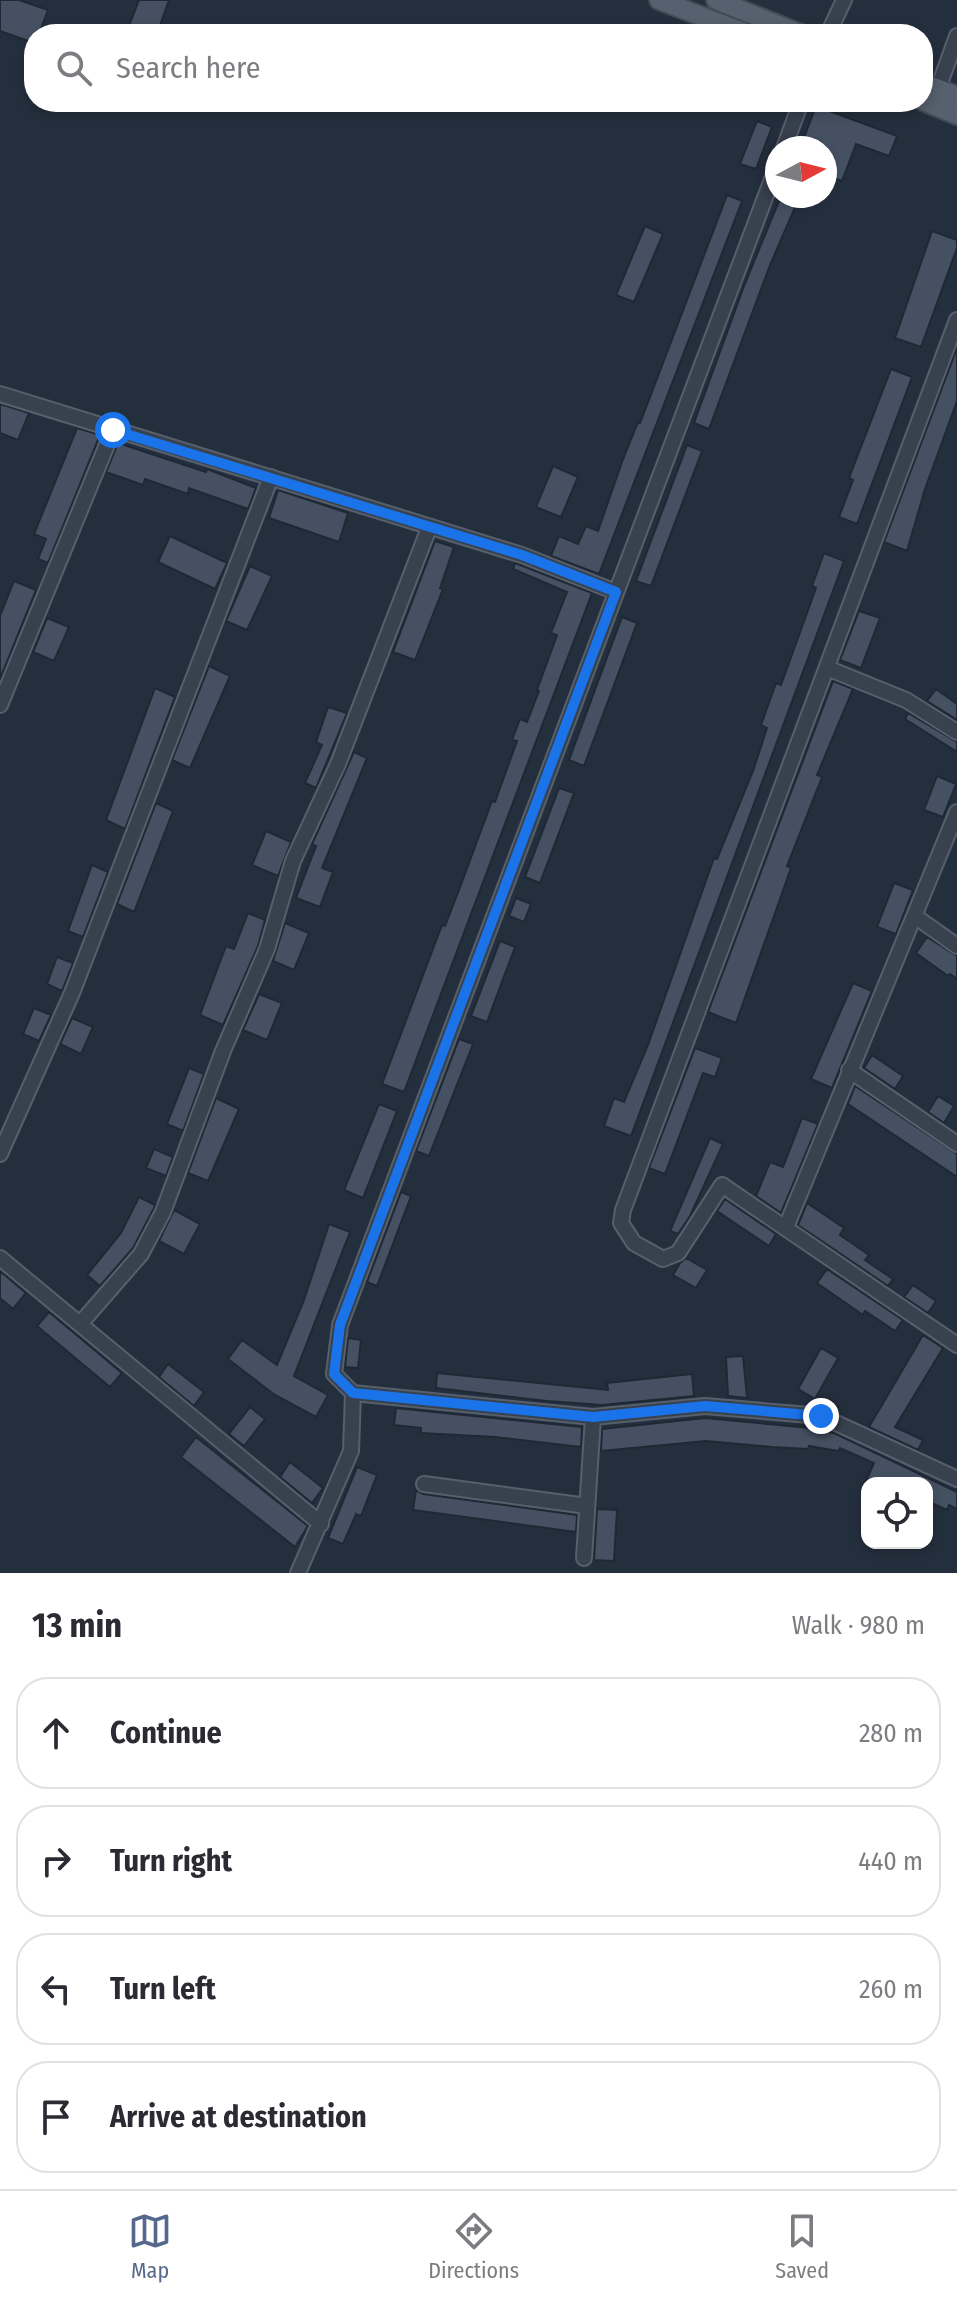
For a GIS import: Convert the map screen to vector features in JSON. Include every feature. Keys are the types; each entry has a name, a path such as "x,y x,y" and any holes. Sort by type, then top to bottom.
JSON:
{"main road":[{"path":"659,0 722,24"},
{"path":"716,0 748,6 782,24"},
{"path":"933,87 957,96"},
{"path":"933,105 957,115"}],"street":[{"path":"833,24 844,0"},
{"path":"933,82 956,40"},
{"path":"788,136 797,112"},
{"path":"765,198 340,1325 334,1374 353,1393 593,1417 705,1406 821,1416 957,1479"},
{"path":"957,320 623,1210 621,1223 634,1243 663,1259 678,1253 722,1185 957,1345"},
{"path":"0,394 522,555 616,592"},
{"path":"0,705 113,430"},
{"path":"0,1154 72,993 271,477"},
{"path":"80,1324 141,1254 163,1212 223,1051 267,949 293,861 338,764 429,528"},
{"path":"827,668 906,700 957,732"},
{"path":"786,1227 957,812"},
{"path":"916,917 957,946"},
{"path":"849,1070 957,1144"},
{"path":"0,1258 321,1524"},
{"path":"298,1573 351,1451 353,1393"},
{"path":"584,1558 593,1417"},
{"path":"424,1484 587,1506"}],"building":[{"path":"0,0 19,0 48,10 43,24 24,24 24,39 0,31"},
{"path":"139,0 169,0 161,24 130,24"},
{"path":"814,112 832,112 897,136 889,156 856,144 842,181 837,179 837,136 805,136"},
{"path":"757,121 772,127 769,136 765,136 765,145 756,169 740,164"},
{"path":"727,195 742,201 599,574 551,556 559,536 578,544 586,526 598,531 623,459 640,423"},
{"path":"776,208 795,208 770,265 709,429 694,423"},
{"path":"645,226 663,234 634,302 616,295"},
{"path":"932,231 957,240 957,248 921,347 895,338"},
{"path":"957,348 957,401 925,489 907,551 884,542"},
{"path":"891,369 912,377 857,524 839,517 853,480 849,478"},
{"path":"0,404 29,413 18,440 0,433"},
{"path":"77,428 100,435 48,563 38,559 46,539 34,534"},
{"path":"118,443 206,472 207,469 256,488 248,509 189,488 188,494 145,479 143,485 106,472"},
{"path":"687,445 702,451 651,586 636,581"},
{"path":"553,466 578,477 561,517 536,507"},
{"path":"278,490 348,513 339,542 269,518"},
{"path":"170,536 227,563 215,589 158,562"},
{"path":"435,541 454,547 440,588 443,589 415,660 393,652"},
{"path":"824,553 844,561 631,1136 604,1126 614,1098 624,1102 648,1045 714,858 717,859 753,771 767,728 761,725 776,683 781,685 816,588 812,586"},
{"path":"515,563 592,593 404,1092 382,1084 442,925 445,926 492,801 495,802 517,741 512,740 520,719 527,722 539,691 557,635 551,633 567,592 513,569"},
{"path":"250,566 272,576 247,630 226,621"},
{"path":"14,581 36,590 0,679 0,616"},
{"path":"859,611 880,618 861,668 840,660"},
{"path":"622,617 637,623 584,766 569,760"},
{"path":"47,618 69,627 54,661 33,652"},
{"path":"209,666 230,676 190,768 172,760"},
{"path":"833,681 853,689 817,775 822,777 787,866 791,868 736,1023 708,1012"},
{"path":"155,688 175,697 125,829 106,820"},
{"path":"936,689 957,704 957,720 927,701"},
{"path":"328,707 347,713 316,788 305,783 322,745 316,742"},
{"path":"908,713 957,742 957,752 905,719"},
{"path":"354,752 367,758 322,868 333,872 320,907 296,898 316,846 312,844"},
{"path":"937,776 956,784 943,817 924,810"},
{"path":"559,788 574,793 540,883 525,877"},
{"path":"156,803 173,811 134,912 117,904"},
{"path":"266,831 291,842 278,876 252,865"},
{"path":"92,865 108,872 83,937 68,931"},
{"path":"894,883 913,890 896,934 877,927"},
{"path":"516,898 531,904 524,922 509,916"},
{"path":"248,913 265,920 258,946 223,1025 200,1015 226,946 234,949"},
{"path":"285,923 309,933 294,970 273,961"},
{"path":"927,937 957,956 957,979 916,953"},
{"path":"500,941 515,947 487,1022 471,1016"},
{"path":"57,957 73,963 62,991 47,984"},
{"path":"853,983 872,991 832,1088 811,1079"},
{"path":"259,994 282,1003 267,1040 243,1030"},
{"path":"34,1008 51,1015 39,1041 23,1034"},
{"path":"72,1018 93,1027 81,1054 60,1044"},
{"path":"459,1039 473,1044 429,1156 416,1151"},
{"path":"695,1048 722,1058 715,1077 703,1073 665,1174 649,1168"},
{"path":"872,1055 903,1076 895,1089 864,1068"},
{"path":"189,1068 204,1074 183,1131 167,1124"},
{"path":"855,1086 957,1154 957,1177 848,1104"},
{"path":"938,1096 954,1106 944,1123 928,1112"},
{"path":"216,1098 239,1109 208,1181 188,1173"},
{"path":"379,1104 397,1111 363,1198 344,1190"},
{"path":"802,1118 818,1124 781,1213 756,1196 770,1162 783,1167"},
{"path":"710,1138 723,1144 690,1216 678,1234 670,1231"},
{"path":"154,1149 173,1157 166,1176 146,1168"},
{"path":"401,1192 411,1196 377,1286 367,1282"},
{"path":"139,1197 155,1205 154,1208 133,1248 100,1286 87,1275 121,1233"},
{"path":"725,1199 776,1234 769,1246 717,1211"},
{"path":"807,1203 844,1228 840,1235 869,1255 865,1260 893,1279 888,1286 798,1225"},
{"path":"174,1210 200,1224 184,1254 159,1241"},
{"path":"329,1224 350,1232 294,1376 328,1395 316,1417 275,1395 228,1359 242,1340 277,1365 304,1300"},
{"path":"686,1258 707,1270 696,1288 673,1275"},
{"path":"827,1269 903,1320 895,1331 865,1311 863,1315 817,1283"},
{"path":"0,1271 26,1293 13,1309 0,1298"},
{"path":"913,1285 936,1301 928,1313 904,1297"},
{"path":"49,1312 122,1373 110,1387 37,1326"},
{"path":"923,1335 943,1348 895,1427 923,1440 918,1450 869,1427"},
{"path":"348,1338 361,1340 358,1368 345,1367"},
{"path":"821,1348 838,1358 815,1399 798,1389"},
{"path":"743,1356 747,1398 728,1396 726,1357"},
{"path":"168,1364 204,1392 194,1406 159,1377"},
{"path":"437,1373 608,1390 607,1383 692,1374 694,1396 602,1405 547,1401 436,1388"},
{"path":"250,1407 265,1419 244,1446 229,1434"},
{"path":"396,1408 582,1427 581,1447 495,1437 421,1433 421,1428 394,1425"},
{"path":"705,1418 811,1428 834,1433 926,1477 868,1477 874,1463 840,1448 838,1451 809,1446 808,1449 706,1441 601,1451 602,1429"},
{"path":"196,1437 308,1526 295,1547 181,1457"},
{"path":"290,1462 323,1488 312,1503 280,1477"},
{"path":"357,1467 377,1475 361,1516 356,1514 343,1544 328,1538"},
{"path":"933,1480 957,1492 957,1509 949,1505 947,1510 933,1504"},
{"path":"416,1490 423,1494 577,1515 576,1532 413,1510"},
{"path":"597,1509 617,1510 614,1561 594,1560"}],"route":[{"path":"113,430 522,555 616,592 340,1325 334,1374 353,1393 593,1417 705,1406 821,1416"}]}
